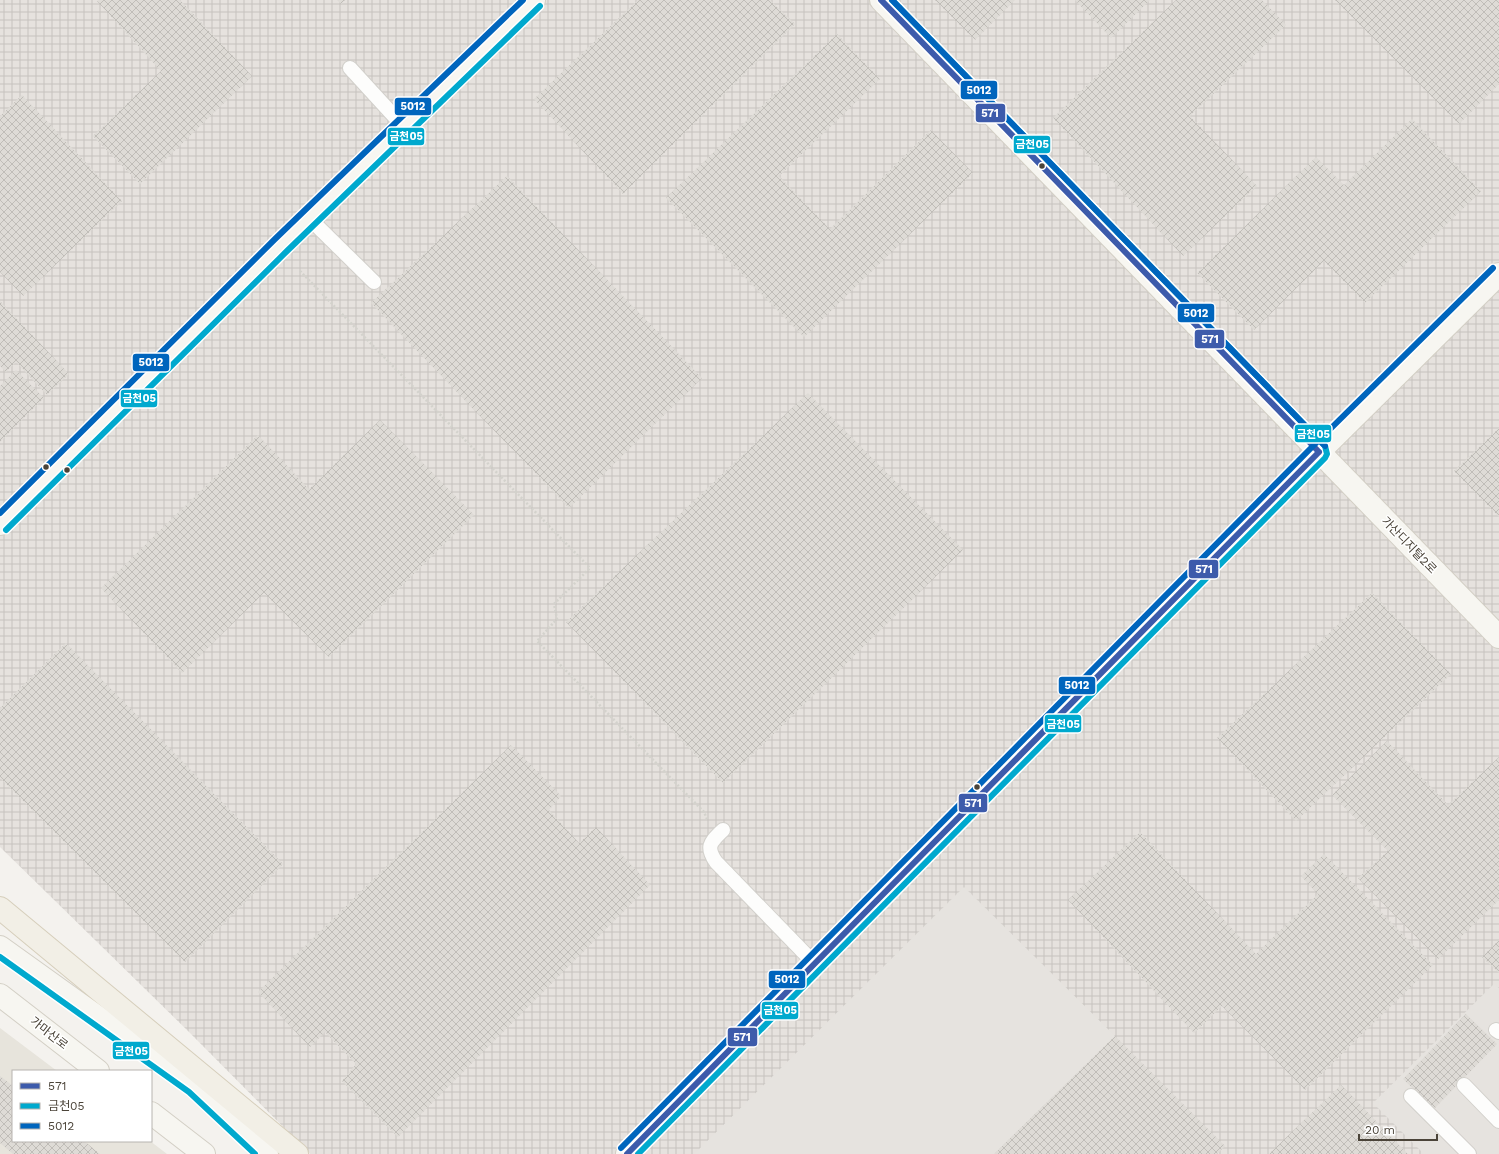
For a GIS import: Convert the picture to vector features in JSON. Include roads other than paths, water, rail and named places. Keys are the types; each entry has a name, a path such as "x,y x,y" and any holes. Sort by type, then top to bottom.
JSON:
{"main road":[{"path":"0,908 297,1154"}],"street":[{"path":"0,524 309,218 534,0"},
{"name":"가산디지털2로","path":"881,0 1499,637"},
{"path":"627,1154 1319,452 1499,274"},
{"path":"0,947 194,1086 267,1154"},
{"name":"가마산로","path":"0,995 97,1070"},
{"path":"152,1114 204,1154"}],"lane":[{"path":"350,68 404,127"},
{"path":"309,218 374,282"},
{"path":"718,835 711,842 710,848 711,855 716,862 815,964"},
{"path":"1464,1084 1499,1121"},
{"path":"1411,1096 1469,1154"}]}
